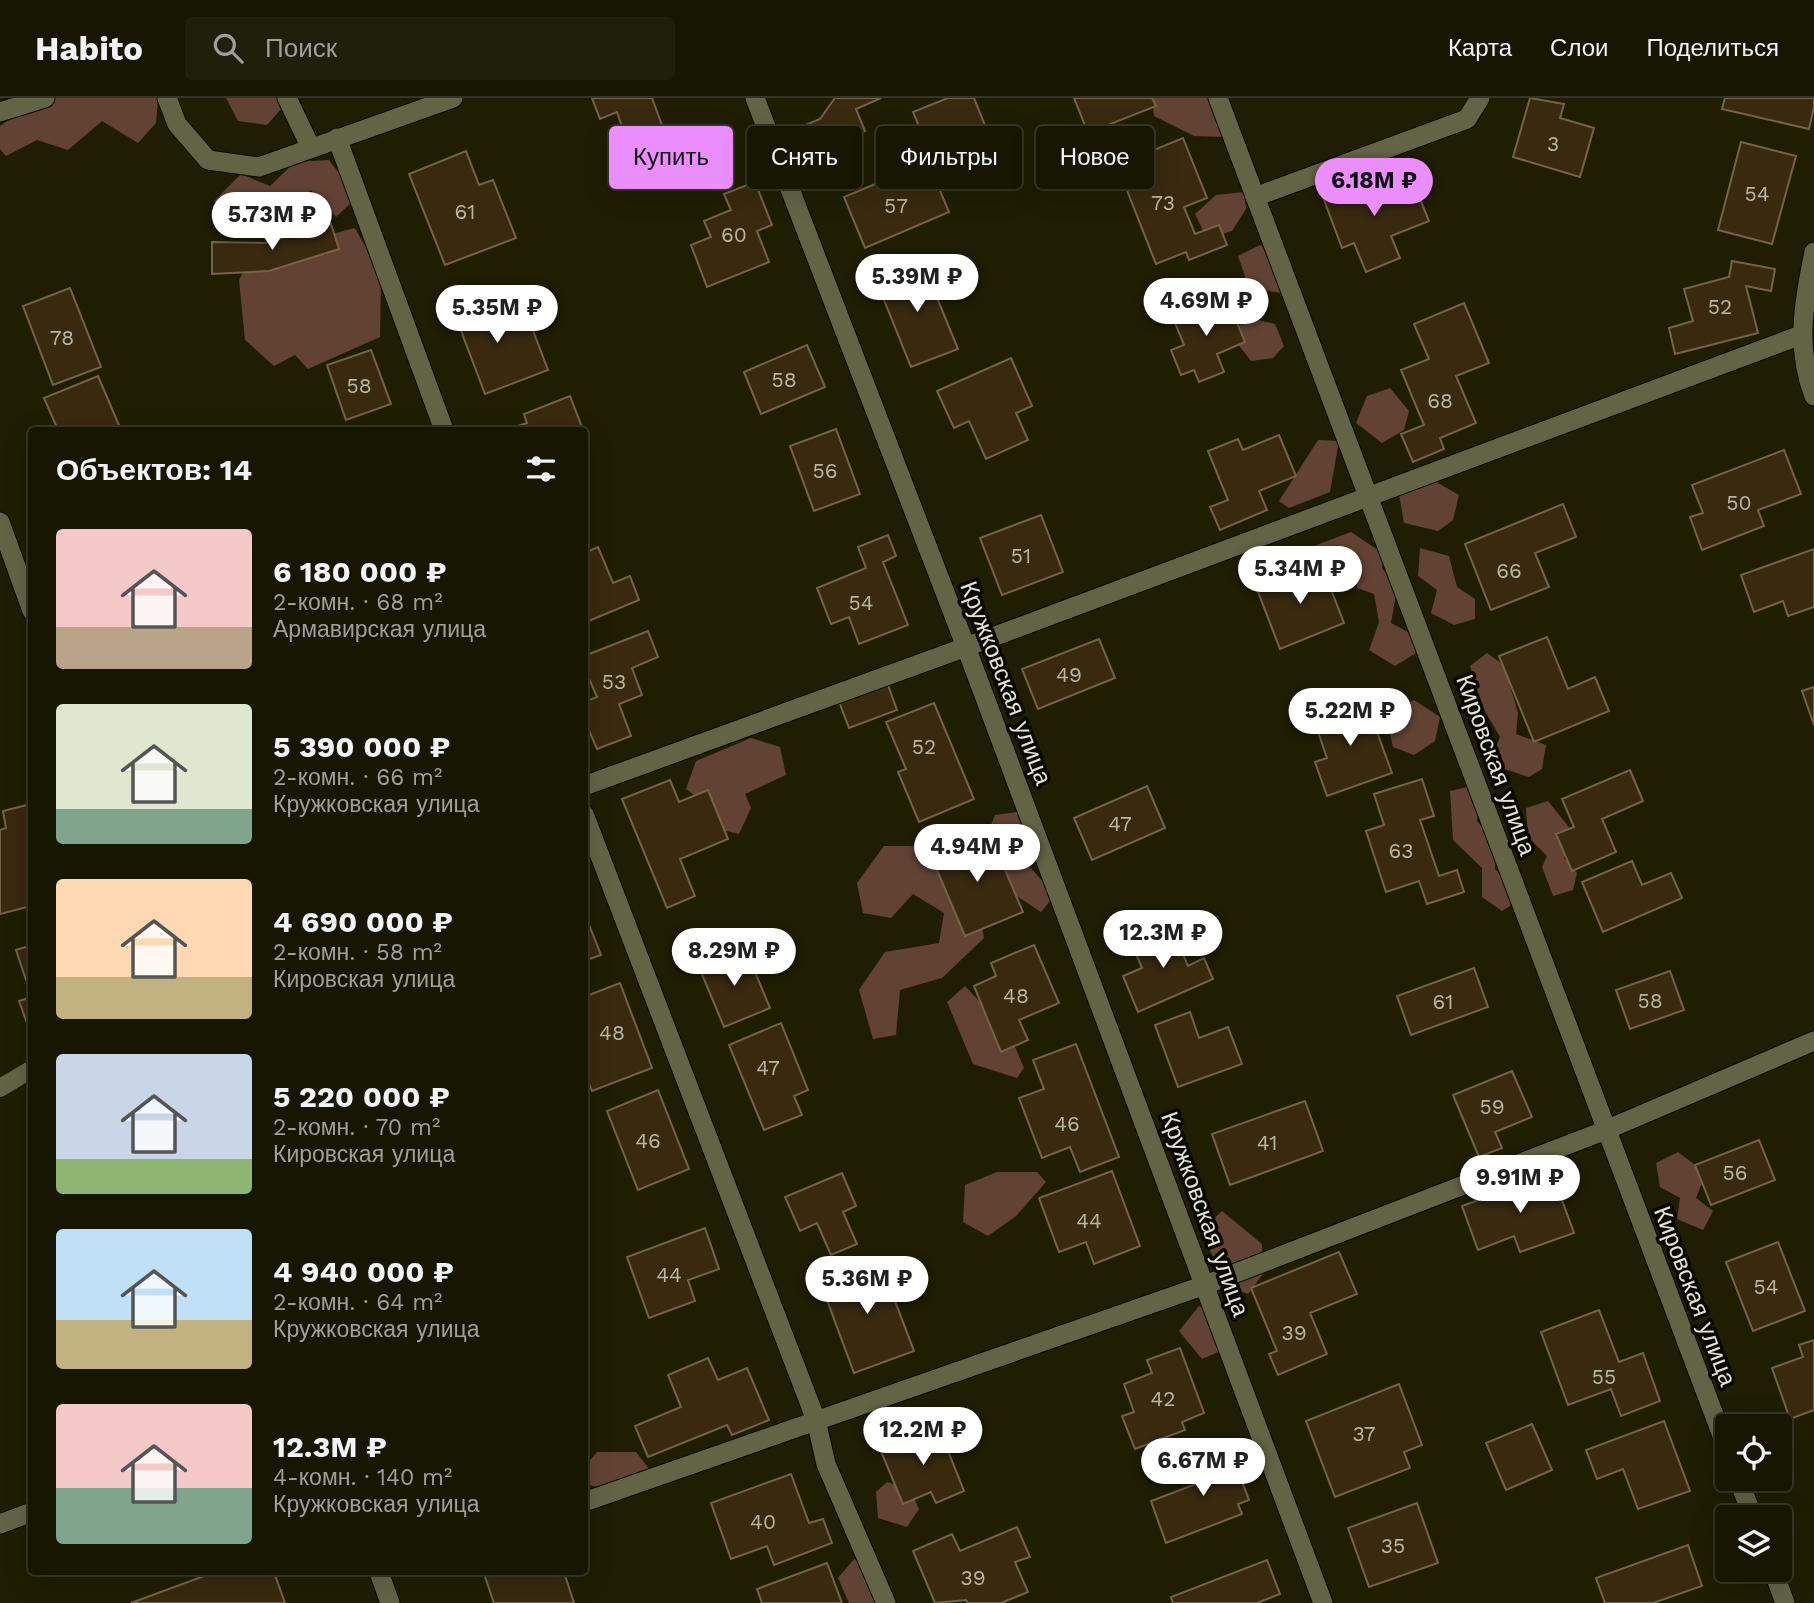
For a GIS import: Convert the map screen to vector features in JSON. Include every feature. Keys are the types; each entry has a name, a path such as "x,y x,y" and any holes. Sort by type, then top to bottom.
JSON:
{"street":[{"path":"0,112 45,98"},
{"path":"167,98 177,124 208,160 259,167 453,98"},
{"path":"288,98 311,148"},
{"name":"Кружковская улица","path":"755,98 966,647 1323,1603"},
{"name":"Кировская улица","path":"1218,98 1715,1418"},
{"path":"1255,197 1467,119 1480,98"},
{"path":"337,138 443,427"},
{"path":"1814,251 1804,297 1801,335 1814,396"},
{"path":"588,785 966,647 1801,335"},
{"path":"0,522 28,600"},
{"path":"588,824 816,1420 826,1464 886,1603"},
{"path":"588,1501 1205,1285 1606,1130 1814,1041"},
{"path":"0,1524 28,1514"},
{"path":"384,1575 390,1603"},
{"path":"1778,1582 1786,1603"}],"lane":[{"path":"0,1088 28,1071"}],"shaded area":[{"path":"41,98 158,98 156,123 138,143 102,121 68,150 37,140 6,156 0,149 0,126"},
{"path":"226,98 277,98 281,109 267,125 238,121"},
{"path":"1152,98 1210,98 1225,137 1194,136 1154,116"},
{"path":"329,160 357,197 336,217 311,190 292,206 271,194 230,218 214,201 241,174 270,186 295,162"},
{"path":"1244,192 1246,209 1232,231 1207,239 1195,214 1216,195"},
{"path":"355,228 381,275 380,337 308,369 295,355 274,366 245,340 239,280 250,258 305,246 326,255 328,235"},
{"path":"1260,245 1287,265 1281,293 1249,288 1238,256"},
{"path":"1246,317 1275,324 1284,346 1273,358 1251,361 1231,335"},
{"path":"1390,388 1409,411 1404,430 1382,443 1356,423 1367,396"},
{"path":"1318,440 1339,441 1330,492 1289,508 1279,501"},
{"path":"1421,473 1459,495 1453,520 1438,531 1404,523 1398,489"},
{"path":"1351,532 1384,554 1382,568 1397,589 1391,623 1410,633 1416,653 1395,666 1369,650 1379,622 1374,594 1357,588 1356,570 1331,570 1314,546"},
{"path":"1420,548 1449,556 1457,587 1475,599 1475,619 1454,625 1431,613 1437,590 1418,576"},
{"path":"1487,653 1504,665 1518,713 1516,734 1546,745 1542,769 1529,777 1504,769 1493,754 1500,737 1481,704 1470,666"},
{"path":"1414,700 1440,717 1435,741 1414,755 1393,747 1386,717"},
{"path":"751,738 780,747 786,775 745,794 751,808 739,834 714,828 708,805 686,789 696,761"},
{"path":"1468,787 1479,805 1477,821 1496,845 1495,869 1512,887 1510,906 1502,911 1482,897 1482,868 1453,840 1450,791"},
{"path":"1548,801 1576,836 1564,858 1577,873 1573,890 1553,896 1542,867 1547,856 1528,837 1526,808"},
{"path":"1018,812 1026,836 1017,858 1029,866 1055,895 1041,912 1000,885 1009,862 986,837 995,815"},
{"path":"884,846 922,846 924,863 959,884 973,898 984,938 942,978 900,990 896,1035 873,1039 859,990 885,952 939,943 944,913 913,894 891,918 863,913 857,883"},
{"path":"965,986 1009,1033 1024,1068 1017,1078 973,1064 947,1002"},
{"path":"1678,1152 1706,1173 1696,1198 1713,1211 1703,1230 1677,1219 1680,1198 1660,1187 1656,1163"},
{"path":"997,1172 1037,1172 1046,1182 1016,1216 988,1236 963,1222 965,1185"},
{"path":"1222,1211 1262,1244 1263,1274 1248,1294 1227,1287 1201,1231"},
{"path":"1199,1306 1228,1321 1232,1346 1202,1359 1179,1331"},
{"path":"597,1452 636,1452 650,1470 618,1492 588,1485 588,1462"},
{"path":"887,1482 910,1489 919,1509 907,1527 878,1518 876,1492"},
{"path":"854,1559 882,1568 891,1592 883,1603 849,1603 838,1578"}],"building":[{"path":"592,98 652,98 662,126 622,126 617,112 600,119"},
{"path":"835,98 881,98 856,109 865,131 862,132 862,126 803,126 820,119"},
{"path":"948,98 974,98 985,126 919,126 913,112"},
{"path":"1074,98 1152,98 1156,106 1106,126 1085,126"},
{"path":"1530,98 1564,104 1560,118 1594,128 1580,177 1513,157"},
{"path":"1725,98 1814,98 1809,129 1722,109"},
{"path":"1183,138 1207,198 1184,207 1195,234 1219,225 1227,245 1189,260 1186,252 1156,264 1126,189 1154,189 1154,150"},
{"path":"1741,142 1796,156 1772,244 1718,230"},
{"path":"466,151 479,185 493,180 516,238 445,265 409,174"},
{"path":"1352,177 1360,197 1411,177 1429,221 1391,236 1400,258 1366,272 1354,243 1342,248 1320,189"},
{"path":"876,184 876,189 939,189 949,212 865,248 844,197"},
{"path":"747,185 747,189 758,189 772,225 757,231 769,262 707,287 691,245 711,237 704,221 731,210 724,194"},
{"path":"331,224 339,249 269,271 212,274 212,242 264,243"},
{"path":"922,261 958,349 911,367 876,280"},
{"path":"1732,261 1775,269 1771,291 1746,286 1758,333 1675,354 1669,328 1693,321 1684,289 1729,277"},
{"path":"70,288 101,367 53,385 23,306"},
{"path":"474,290 483,315 495,310 503,331 529,320 548,370 485,394 449,299"},
{"path":"1226,296 1245,342 1217,354 1224,372 1199,382 1194,370 1181,375 1171,350 1184,345 1173,318"},
{"path":"1464,303 1489,363 1456,376 1476,423 1440,438 1444,449 1413,462 1401,434 1424,425 1401,370 1429,359 1414,324"},
{"path":"807,345 825,387 761,414 744,372"},
{"path":"371,350 391,404 346,420 327,365"},
{"path":"1011,358 1032,406 1016,413 1028,440 986,459 969,421 954,428 937,391"},
{"path":"98,376 120,427 57,427 44,398"},
{"path":"570,396 582,427 515,427 527,423 524,414"},
{"path":"836,429 860,494 814,511 790,446"},
{"path":"1279,435 1296,476 1259,491 1267,510 1220,530 1210,507 1228,500 1208,451 1238,439 1243,450"},
{"path":"1784,450 1801,494 1758,510 1764,526 1702,550 1690,517 1703,513 1692,485"},
{"path":"1563,504 1576,537 1535,553 1549,587 1491,610 1465,544"},
{"path":"1041,515 1063,572 1002,595 980,538"},
{"path":"888,535 896,556 883,562 908,625 859,644 849,617 831,624 817,588 866,568 858,547"},
{"path":"598,547 613,583 630,576 639,600 588,621 588,551"},
{"path":"1814,549 1814,607 1788,616 1783,601 1754,612 1741,575"},
{"path":"1321,564 1344,623 1280,649 1257,589"},
{"path":"648,631 658,657 632,668 642,695 619,704 631,736 597,749 588,728 588,700 597,697 588,676 588,654"},
{"path":"1547,637 1568,689 1595,677 1609,711 1534,742 1499,656"},
{"path":"1099,639 1115,678 1038,709 1022,669"},
{"path":"885,677 897,710 849,728 838,699"},
{"path":"1814,687 1814,725 1802,691"},
{"path":"1365,699 1392,773 1327,796 1315,762 1327,758 1313,717"},
{"path":"934,703 974,799 919,822 898,772 906,769 886,722"},
{"path":"1630,770 1643,801 1602,819 1616,852 1572,871 1556,834 1574,827 1562,799"},
{"path":"1422,779 1434,816 1420,820 1439,876 1457,870 1464,892 1427,904 1419,881 1386,892 1366,831 1384,825 1374,794"},
{"path":"670,780 679,802 708,790 728,839 680,859 695,896 667,908 622,799"},
{"path":"1147,786 1165,828 1092,860 1074,818"},
{"path":"27,805 28,807 28,907 0,914 0,830 6,828 3,811"},
{"path":"989,832 1023,912 965,936 931,856"},
{"path":"1632,861 1642,885 1671,873 1682,898 1603,932 1582,882"},
{"path":"588,922 601,955 588,960"},
{"path":"1170,924 1188,966 1204,958 1213,979 1138,1012 1123,976 1142,968 1131,942"},
{"path":"1034,945 1059,1003 1019,1020 1028,1040 1001,1052 974,986 996,976 991,963"},
{"path":"28,946 28,979 26,980 16,950"},
{"path":"745,948 770,1008 724,1027 699,967"},
{"path":"1474,968 1488,1007 1411,1035 1397,996"},
{"path":"1670,971 1684,1010 1630,1029 1616,990"},
{"path":"620,983 652,1068 592,1091 588,1082 588,995"},
{"path":"28,998 28,1026 19,1001"},
{"path":"1190,1012 1199,1038 1228,1027 1242,1064 1178,1087 1155,1025"},
{"path":"781,1023 808,1090 794,1096 802,1115 764,1130 729,1045"},
{"path":"1076,1044 1119,1157 1080,1172 1070,1147 1042,1158 1019,1098 1044,1089 1033,1060"},
{"path":"1512,1071 1532,1117 1495,1132 1502,1148 1479,1157 1453,1095"},
{"path":"658,1090 689,1169 638,1190 607,1111"},
{"path":"1305,1101 1323,1151 1230,1185 1212,1134"},
{"path":"1759,1140 1775,1180 1711,1205 1695,1165"},
{"path":"1112,1171 1140,1246 1094,1264 1086,1242 1059,1252 1039,1198"},
{"path":"842,1173 856,1206 843,1212 857,1244 831,1255 817,1223 800,1231 785,1197"},
{"path":"1552,1173 1574,1233 1520,1252 1514,1236 1478,1250 1462,1206"},
{"path":"705,1228 719,1269 688,1280 695,1301 649,1318 627,1257"},
{"path":"1778,1242 1805,1311 1753,1331 1726,1262"},
{"path":"1339,1252 1357,1294 1310,1313 1327,1354 1278,1375 1269,1354 1277,1351 1251,1288"},
{"path":"879,1259 914,1351 854,1373 820,1281"},
{"path":"1599,1310 1619,1362 1643,1353 1660,1401 1621,1416 1611,1389 1568,1405 1541,1332"},
{"path":"1814,1340 1814,1410 1792,1418 1772,1368 1803,1357 1799,1345"},
{"path":"1180,1348 1204,1413 1182,1422 1185,1430 1135,1449 1122,1416 1134,1412 1124,1384 1152,1373 1147,1360"},
{"path":"708,1358 718,1380 747,1368 769,1420 732,1435 727,1425 648,1457 635,1426 681,1407 668,1375"},
{"path":"1399,1384 1422,1445 1404,1452 1410,1468 1335,1497 1306,1421"},
{"path":"1664,1421 1690,1491 1638,1509 1623,1469 1597,1479 1586,1450"},
{"path":"1532,1424 1552,1470 1506,1490 1486,1443"},
{"path":"938,1426 964,1491 936,1503 931,1492 903,1504 880,1449"},
{"path":"1228,1445 1249,1500 1238,1504 1242,1514 1166,1543 1151,1501 1204,1481 1195,1457"},
{"path":"791,1474 809,1523 823,1519 832,1543 774,1565 767,1546 731,1559 711,1503"},
{"path":"1417,1503 1438,1563 1369,1587 1348,1528"},
{"path":"1017,1527 1030,1557 1015,1562 1028,1592 1001,1603 968,1603 966,1600 935,1603 913,1551 952,1534 960,1551"},
{"path":"1688,1545 1702,1586 1653,1603 1605,1603 1596,1578"},
{"path":"1267,1560 1280,1594 1257,1603 1173,1603 1171,1597"},
{"path":"827,1563 842,1603 762,1603 757,1589"},
{"path":"207,1575 275,1575 285,1603 131,1603"},
{"path":"484,1575 565,1575 574,1603 494,1603"}]}
